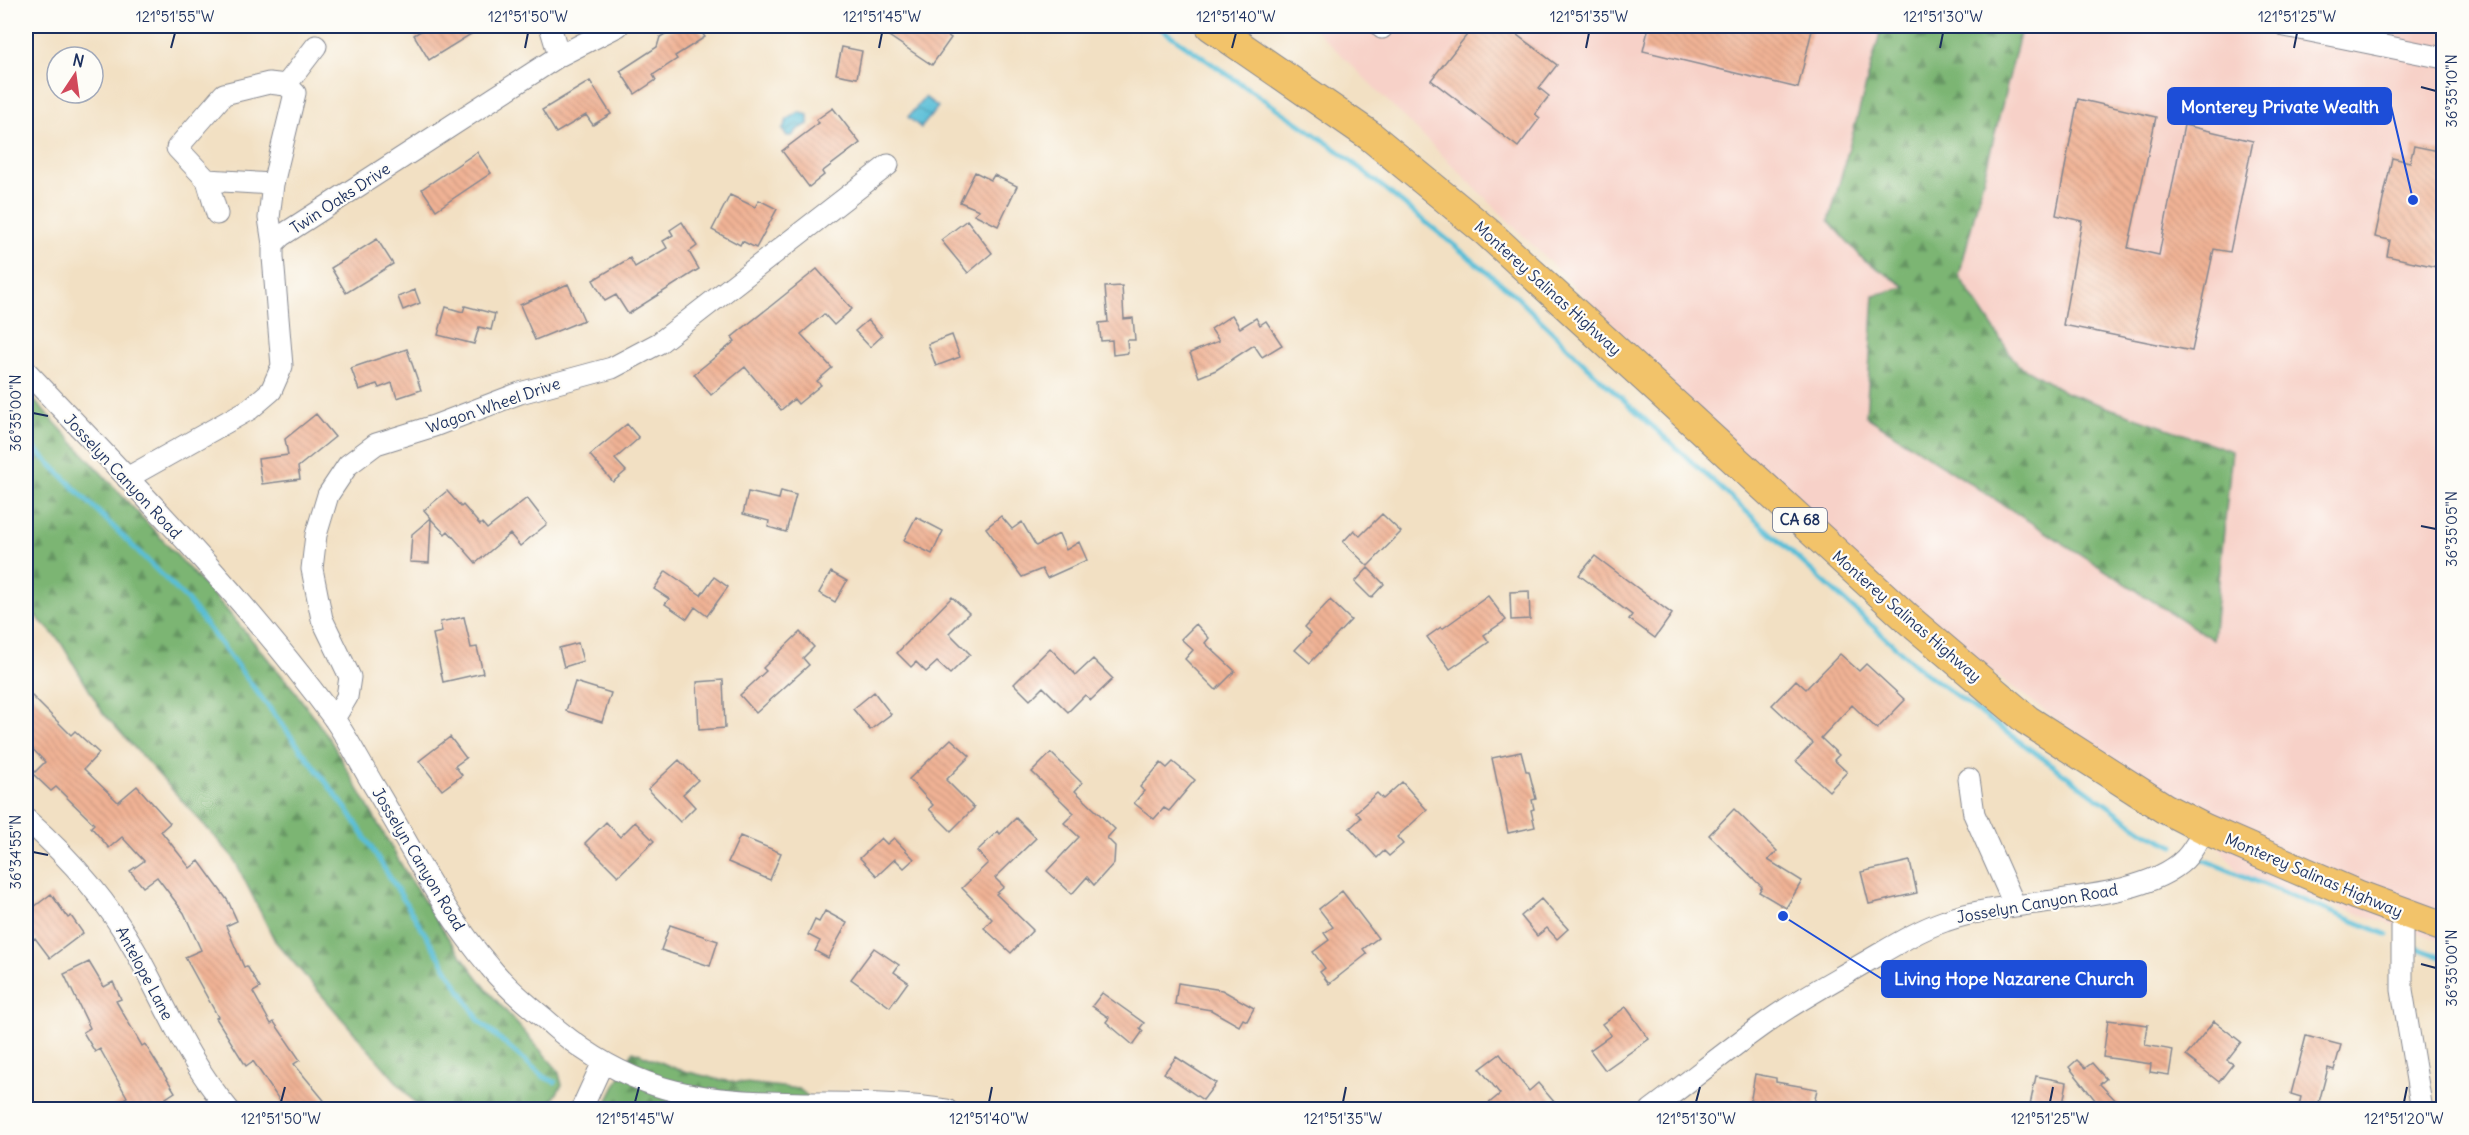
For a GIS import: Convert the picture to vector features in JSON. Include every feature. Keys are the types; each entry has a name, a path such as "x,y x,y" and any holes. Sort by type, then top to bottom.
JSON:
{"highway":[{"name":"Monterey Salinas Highway","path":"1211,26 1369,135 1488,233 1908,619 2027,720 2164,808 2205,829 2403,913 2444,927"}],"street":[{"path":"550,26 559,56"},
{"name":"Twin Oaks Drive","path":"127,478 250,409 271,391 282,366 273,244 281,236 559,56 618,26"},
{"path":"2285,26 2444,58"},
{"path":"286,85 316,46"},
{"path":"216,214 207,180 177,148 224,94 269,83 286,85 295,93 273,184 269,218 273,244"},
{"name":"Wagon Wheel Drive","path":"334,719 347,698 350,678 322,619 312,569 316,536 328,495 348,465 376,444 434,426 520,393 612,368 659,343 888,165"},
{"path":"207,180 273,184"},
{"name":"Josselyn Canyon Road","path":"26,372 127,478 277,646 334,719 455,922 489,966 514,993 583,1051 635,1078 662,1088 718,1097 947,1110"},
{"path":"1969,779 1974,814 2014,904"},
{"name":"Antelope Lane","path":"26,819 76,867 105,904 135,950 186,1050 230,1110"},
{"name":"Josselyn Canyon Road","path":"1651,1110 1767,1022 1896,945 1946,920 2014,904 2092,894 2148,881 2171,870 2186,858 2205,829"},
{"path":"2403,913 2402,990 2422,1110"},
{"path":"581,1110 603,1062"}],"shaded area":[{"path":"1312,26 2443,26 2443,941 2242,876 2205,829 1875,585"}],"green space":[{"path":"1882,26 2022,26 1959,276 2017,364 2067,393 2232,451 2213,640 1866,416 1874,295 1906,287 1863,259 1829,221"},
{"path":"26,391 225,608 294,690 329,738 409,878 451,942 488,991 558,1070 562,1085 547,1109 420,1109 275,941 233,857 103,713 60,641 26,606"},
{"path":"633,1051 677,1069 720,1080 799,1089 823,1109 603,1110"}],"water":[{"path":"925,97 938,107 921,128 908,117"},
{"path":"799,112 808,115 808,124 792,136 787,136 782,130 787,120"}],"building":[{"path":"429,26 484,26 429,60 414,35"},
{"path":"678,26 697,26 705,37 675,56 677,59 653,75 656,80 635,94 620,71 657,47 660,37"},
{"path":"874,26 933,26 951,38 932,65"},
{"path":"1474,26 1505,26 1557,65 1539,88 1549,96 1535,114 1540,118 1518,147 1431,80"},
{"path":"1649,26 1813,26 1798,88 1643,51"},
{"path":"842,47 862,51 857,78 836,74"},
{"path":"590,81 611,114 593,125 586,115 556,133 542,110"},
{"path":"2078,99 2156,117 2128,248 2159,255 2184,125 2253,141 2230,252 2214,249 2192,351 2063,325 2082,221 2056,215"},
{"path":"833,108 860,143 822,172 824,175 809,187 782,151 819,123 816,120"},
{"path":"2414,146 2444,152 2444,255 2441,268 2387,256 2390,240 2375,237 2392,158 2410,162"},
{"path":"477,152 491,173 436,210 422,189"},
{"path":"975,172 991,180 994,175 1017,186 998,226 974,214 979,210 960,202"},
{"path":"730,195 755,207 759,200 777,209 756,248 742,241 740,245 712,230"},
{"path":"967,220 992,253 968,273 941,240"},
{"path":"682,222 697,246 689,252 699,269 628,314 616,295 605,301 593,280 630,258 635,267 667,248 663,241 673,235 670,230"},
{"path":"377,239 393,264 346,293 331,268"},
{"path":"817,269 852,309 834,325 824,314 801,334 832,368 817,381 821,385 798,404 794,399 781,410 745,367 711,395 694,374 735,341 732,337"},
{"path":"568,284 584,320 535,340 520,305"},
{"path":"1122,286 1124,319 1133,318 1135,340 1127,340 1128,353 1113,355 1112,340 1101,341 1099,323 1108,322 1105,287"},
{"path":"415,290 420,303 403,310 398,297"},
{"path":"465,306 495,314 491,330 479,327 474,344 438,335 446,307 463,312"},
{"path":"1232,315 1240,328 1256,318 1260,325 1266,321 1282,345 1262,357 1254,345 1216,370 1199,377 1190,353 1219,341 1211,329"},
{"path":"868,320 882,336 870,347 855,331"},
{"path":"952,335 960,357 936,366 928,344"},
{"path":"407,349 421,390 397,398 392,383 379,388 377,384 359,390 351,368"},
{"path":"316,414 335,437 298,467 300,479 262,484 258,459 288,455 285,439"},
{"path":"627,424 639,438 615,459 626,471 613,482 590,455"},
{"path":"447,491 461,507 463,505 480,525 482,523 487,529 527,498 547,524 520,546 510,534 476,563 448,531 445,534 431,519 429,563 410,562 412,534 431,518 424,510"},
{"path":"781,491 796,495 786,532 768,527 769,521 743,514 748,492 779,499"},
{"path":"1382,514 1401,532 1368,566 1343,542 1354,530 1360,536"},
{"path":"1001,516 1012,529 1022,522 1036,546 1059,534 1066,550 1079,542 1087,560 1047,578 1042,569 1022,577 986,528"},
{"path":"916,517 943,531 932,554 904,540"},
{"path":"1595,556 1672,614 1655,638 1629,619 1632,615 1579,575"},
{"path":"1368,568 1384,584 1371,598 1355,582"},
{"path":"666,571 701,595 714,577 728,587 707,616 695,607 687,619 665,604 669,599 654,589"},
{"path":"831,572 847,581 835,602 819,593"},
{"path":"1529,591 1530,619 1511,620 1510,592"},
{"path":"1488,596 1506,620 1484,635 1489,642 1450,669 1427,637"},
{"path":"952,597 969,613 949,633 970,654 950,674 937,662 926,672 916,662 911,667 897,653"},
{"path":"1330,600 1351,620 1310,663 1295,650 1311,633 1305,627"},
{"path":"464,617 471,648 477,647 483,673 443,682 433,634 442,632 440,622"},
{"path":"1196,624 1209,638 1205,643 1235,671 1216,690 1185,659 1193,650 1181,639"},
{"path":"800,632 814,647 803,658 809,665 756,713 740,695 766,671 763,668"},
{"path":"578,643 583,661 564,667 559,648"},
{"path":"1050,648 1076,675 1093,659 1113,679 1091,700 1085,695 1068,712 1043,687 1030,700 1014,684"},
{"path":"1840,654 1859,671 1866,664 1905,700 1877,729 1852,705 1821,738 1839,755 1834,760 1847,772 1829,791 1796,761 1813,743 1772,705 1796,680 1806,689"},
{"path":"723,680 725,728 699,730 697,682"},
{"path":"575,682 611,693 602,722 566,711"},
{"path":"26,690 71,735 75,731 99,753 84,769 118,802 137,786 170,823 161,831 190,868 199,861 228,901 237,921 226,926 244,967 247,966 260,988 253,992 271,1024 274,1022 300,1060 294,1064 332,1110 286,1110 253,1061 246,1066 216,1018 218,1017 185,957 201,950 184,913 157,877 143,887 130,871 144,861 122,837 109,848 91,827 94,824 56,787 51,791 33,774 45,762 26,742"},
{"path":"874,692 891,714 870,730 853,709"},
{"path":"450,737 466,758 455,766 462,775 442,790 419,761"},
{"path":"951,739 970,756 946,780 974,808 951,831 929,809 933,805 909,779"},
{"path":"1521,752 1526,771 1529,771 1536,799 1532,800 1534,809 1531,810 1535,827 1508,833 1492,758"},
{"path":"1051,753 1082,783 1075,791 1115,829 1107,838 1115,846 1114,863 1094,885 1087,877 1072,894 1047,871 1079,837 1064,823 1074,813 1032,772"},
{"path":"679,760 698,780 683,794 695,807 680,822 648,789"},
{"path":"1173,762 1195,780 1169,811 1164,808 1154,819 1134,803 1144,791 1140,787 1161,763 1167,768"},
{"path":"1402,782 1427,810 1397,837 1403,844 1389,856 1384,851 1377,858 1350,828 1361,818 1356,812 1377,793 1383,799"},
{"path":"1734,809 1777,851 1768,860 1802,881 1786,908 1759,892 1762,887 1709,835"},
{"path":"1016,818 1036,838 995,878 1004,887 996,894 1033,930 1011,953 984,928 992,919 962,888 988,863 977,851 998,831 1000,834"},
{"path":"606,822 620,837 635,822 654,841 618,876 585,843"},
{"path":"740,836 781,853 770,880 728,862"},
{"path":"881,838 887,844 894,838 914,859 904,868 895,859 877,876 860,858"},
{"path":"1910,861 1917,893 1869,904 1861,872"},
{"path":"1342,891 1378,938 1363,949 1367,954 1329,984 1320,972 1325,968 1313,952 1329,940 1324,933 1333,927 1319,909"},
{"path":"51,894 68,918 71,916 83,933 50,958 35,938 26,945 26,913"},
{"path":"1541,899 1568,929 1557,939 1547,928 1537,936 1521,916"},
{"path":"825,911 847,923 828,958 815,951 820,941 808,935 815,920 819,922"},
{"path":"670,925 718,941 710,966 661,950"},
{"path":"874,948 899,965 894,972 908,982 890,1007 851,979"},
{"path":"89,962 104,987 113,982 121,999 116,1001 142,1046 145,1044 175,1092 166,1098 174,1110 107,1110 127,1097 100,1049 95,1052 83,1032 90,1028 64,974"},
{"path":"1178,983 1222,990 1254,1008 1247,1021 1243,1019 1239,1026 1211,1010 1175,1004"},
{"path":"1102,993 1144,1023 1140,1028 1143,1031 1133,1045 1106,1022 1109,1018 1092,1006"},
{"path":"1626,1007 1649,1039 1605,1070 1590,1050 1611,1035 1602,1024"},
{"path":"2108,1020 2148,1025 2145,1045 2173,1050 2169,1075 2150,1072 2151,1064 2103,1057"},
{"path":"2214,1021 2241,1042 2227,1060 2233,1064 2219,1082 2186,1056"},
{"path":"2306,1036 2341,1045 2334,1070 2328,1068 2317,1110 2298,1110 2301,1097 2291,1094"},
{"path":"1500,1054 1529,1091 1538,1083 1561,1110 1481,1110 1500,1094 1480,1069"},
{"path":"1176,1057 1216,1083 1203,1100 1164,1073"},
{"path":"2077,1060 2085,1068 2092,1063 2106,1079 2100,1084 2125,1110 2103,1110 2069,1067"},
{"path":"1755,1074 1776,1078 1776,1082 1817,1089 1813,1110 1749,1110"},
{"path":"2036,1076 2067,1082 2062,1110 2029,1110"}],"waterway":[{"path":"1157,26 1336,149 1514,294 1595,374 1921,670 2143,831 2174,846"},
{"path":"26,440 187,600 351,815 480,1022 544,1077 555,1082"},
{"path":"2204,860 2388,935"},
{"path":"2417,948 2444,958"}],"place":[{"name":"Monterey Private Wealth","path":"2413,200"},
{"name":"Living Hope Nazarene Church","path":"1783,916"}]}
